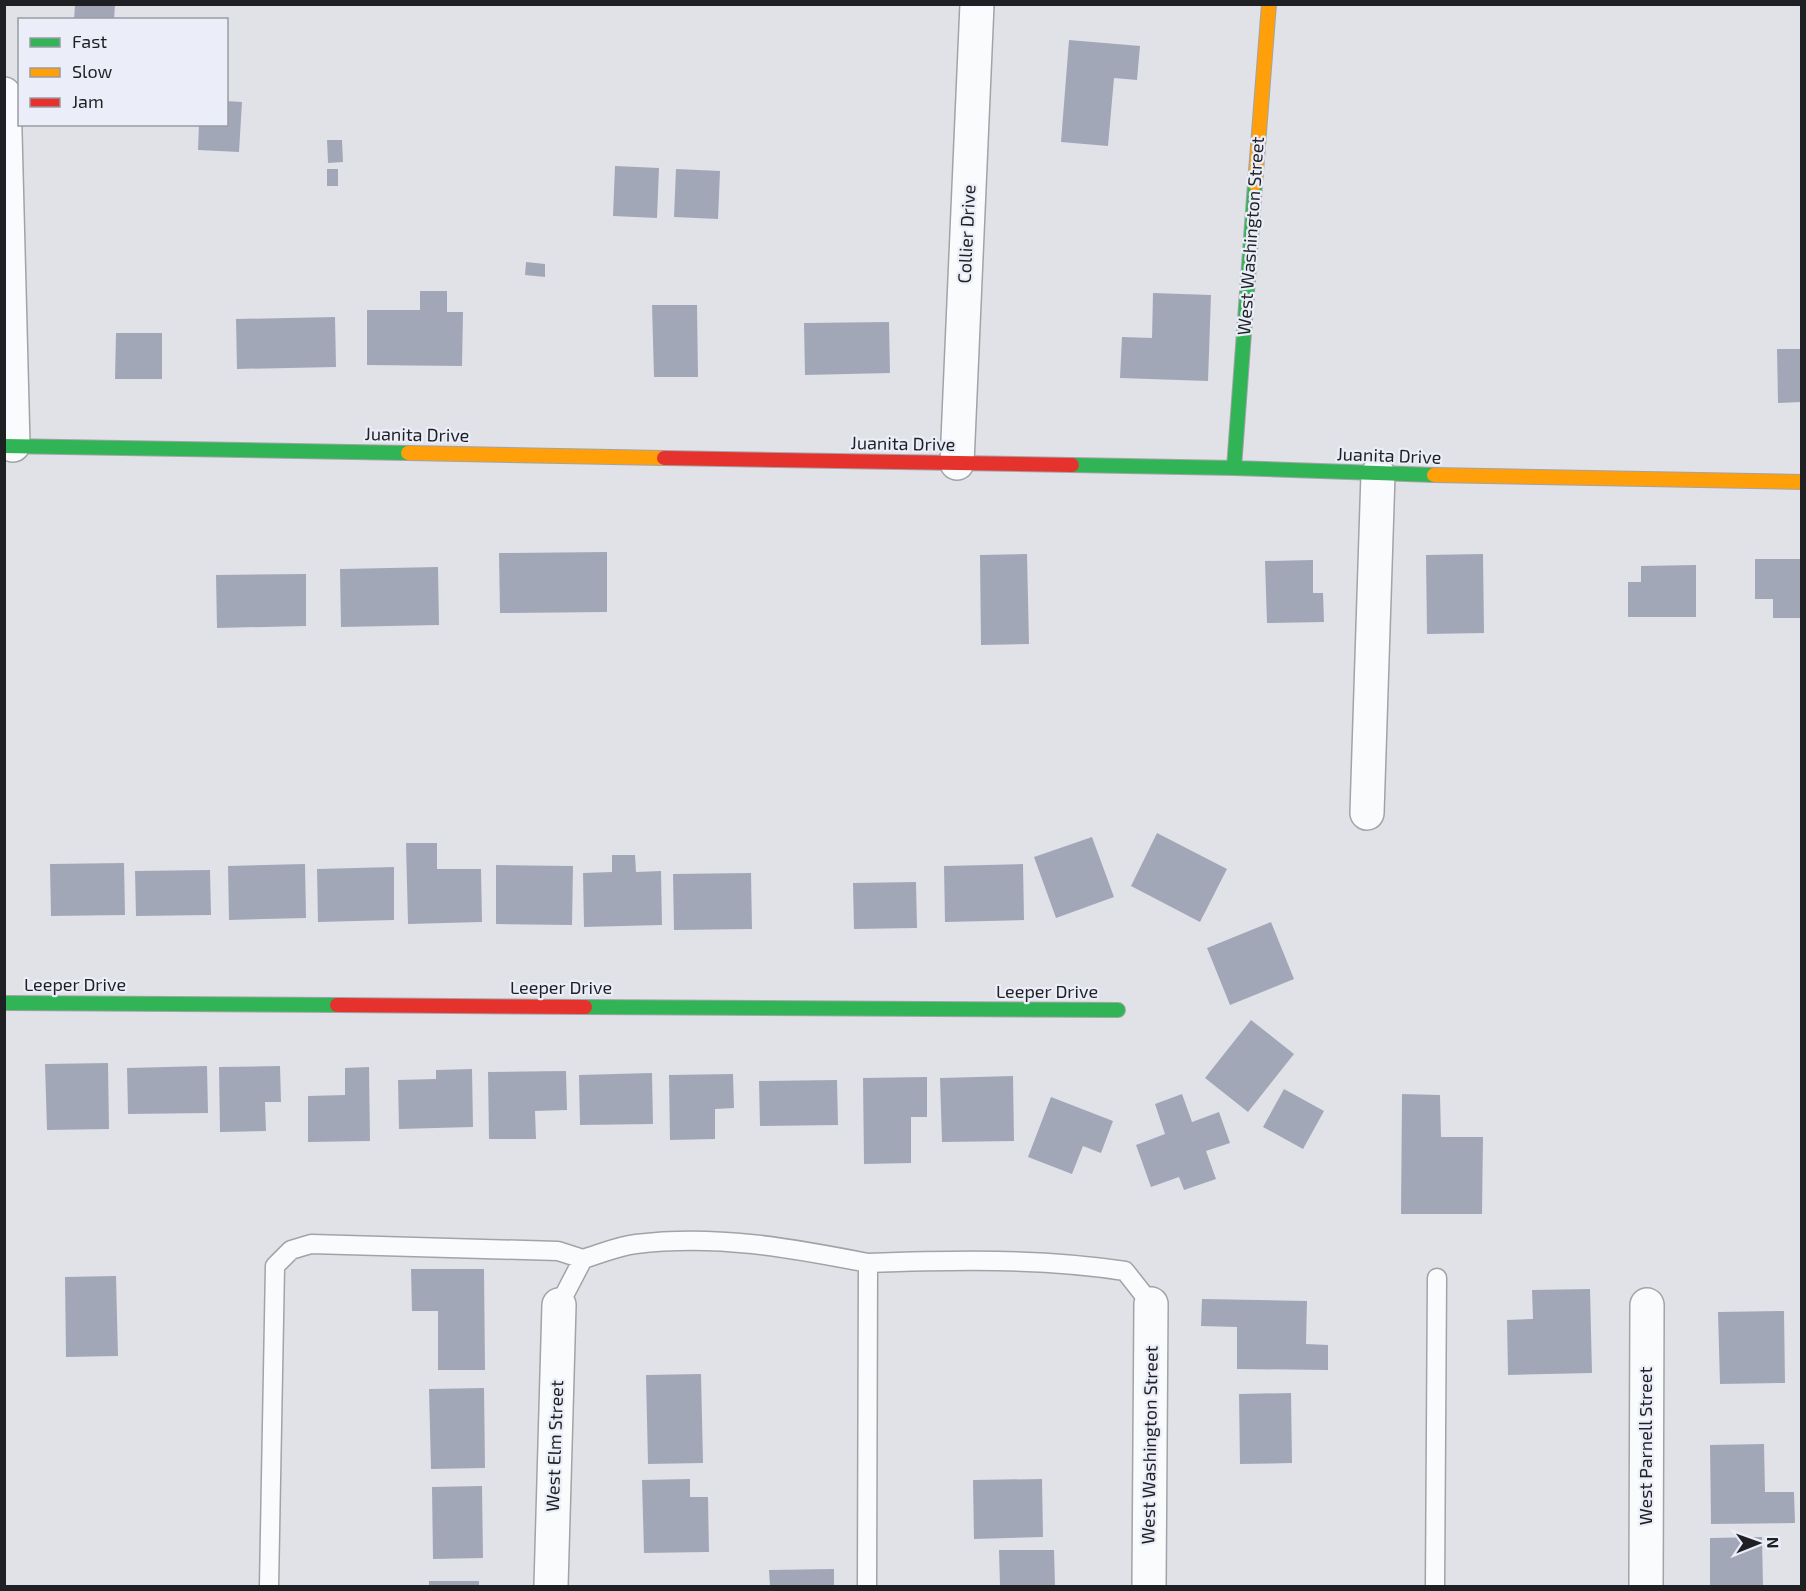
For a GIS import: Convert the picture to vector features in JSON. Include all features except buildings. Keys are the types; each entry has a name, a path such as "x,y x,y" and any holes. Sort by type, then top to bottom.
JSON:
{"street":[{"name":"Collier Drive","path":"957,463 978,4"},
{"name":"West Washington Street","path":"1234,468 1269,4"},
{"path":"4,94 9,446"},
{"name":"Juanita Drive","path":"9,446 1234,468 1378,474 1802,482"},
{"path":"1367,813 1378,474"},
{"name":"Leeper Drive","path":"4,1003 1118,1010"},
{"name":"West Washington Street","path":"1149,1587 1152,1304"},
{"name":"West Elm Street","path":"551,1587 559,1305"},
{"name":"West Parnell Street","path":"1646,1587 1647,1305"}],"lane":[{"path":"269,1587 275,1266 291,1250 311,1244 558,1251 583,1259 634,1244 724,1240 786,1247 868,1263 949,1261 1090,1266 1125,1271 1152,1304"},
{"path":"559,1305 583,1259"},
{"path":"867,1587 868,1263"},
{"path":"1435,1587 1437,1278"}],"traffic: fast":[{"path":"1234,468 1255,184"},
{"path":"4,446 408,453"},
{"path":"1072,465 1434,475"},
{"path":"4,1003 337,1005"},
{"path":"585,1007 1118,1010"}],"traffic: slow":[{"path":"1255,184 1269,4"},
{"path":"408,453 664,458"},
{"path":"1434,475 1802,482"}],"traffic: jam":[{"path":"664,458 1072,465"},
{"path":"337,1005 585,1007"}]}
